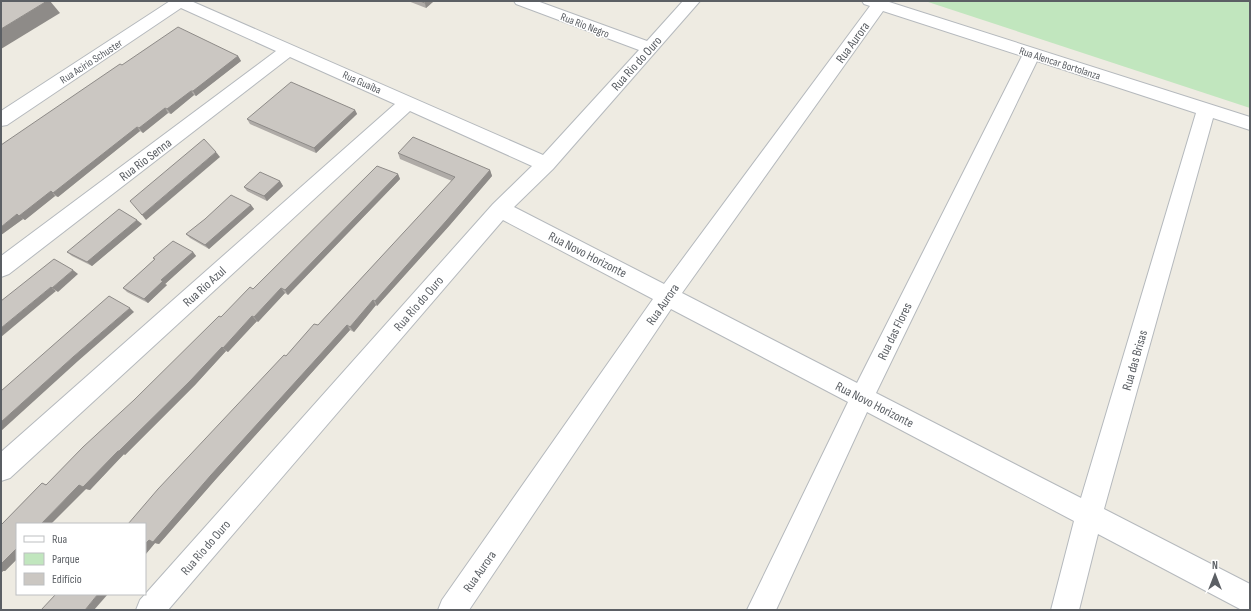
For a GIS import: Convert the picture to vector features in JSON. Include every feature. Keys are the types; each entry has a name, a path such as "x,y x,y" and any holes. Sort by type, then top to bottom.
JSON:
{"street":[{"name":"Rua Guaíba","path":"180,1 546,164"},
{"name":"Rua Acirio Schuster","path":"1,120 180,1"},
{"name":"Rua Rio Negro","path":"522,1 649,48"},
{"name":"Rua Rio do Ouro","path":"150,610 500,209 546,164 692,1"},
{"name":"Rua Alencar Bortolanza","path":"875,2 1250,124"},
{"name":"Rua Aurora","path":"452,610 668,296 875,2"},
{"name":"Rua Rio Senna","path":"1,268 289,50"},
{"name":"Rua das Flores","path":"761,610 862,397 1032,54"},
{"name":"Rua Rio Azul","path":"1,470 408,102"},
{"name":"Rua das Brisas","path":"1065,610 1089,515 1206,110"},
{"name":"Rua Novo Horizonte","path":"500,209 1250,599"}],"green space":[{"path":"925,1 1250,1 1250,108"}],"building":[{"path":"1,1 47,1 1,29"},
{"path":"178,27 238,56 193,91 167,109 165,108 139,128 137,127 53,193 51,191 19,216 17,214 1,227 1,145 120,64 122,65"},
{"path":"291,82 355,110 314,148 247,119"},
{"path":"413,137 490,170 375,301 373,300 350,327 347,325 211,475 153,542 149,540 146,543 146,523 129,523 158,489 284,355 286,356 314,324 318,325 455,177 398,153"},
{"path":"204,139 216,152 142,215 130,201"},
{"path":"377,166 398,174 285,290 281,288 254,317 252,316 223,348 222,347 190,381 83,487 79,485 42,523 16,523 16,549 1,564 1,525 42,483 46,485 83,447 134,400 219,316 221,317 250,287 253,289"},
{"path":"260,172 280,181 264,196 244,187"},
{"path":"231,195 251,205 205,245 186,234 205,219"},
{"path":"119,209 137,220 87,262 67,252"},
{"path":"173,241 193,252 161,280 163,281 144,299 123,288 155,259 153,258"},
{"path":"54,259 73,270 1,328 1,301"},
{"path":"109,296 130,308 1,422 1,391"},
{"path":"55,595 97,595 85,610 41,610"}]}
